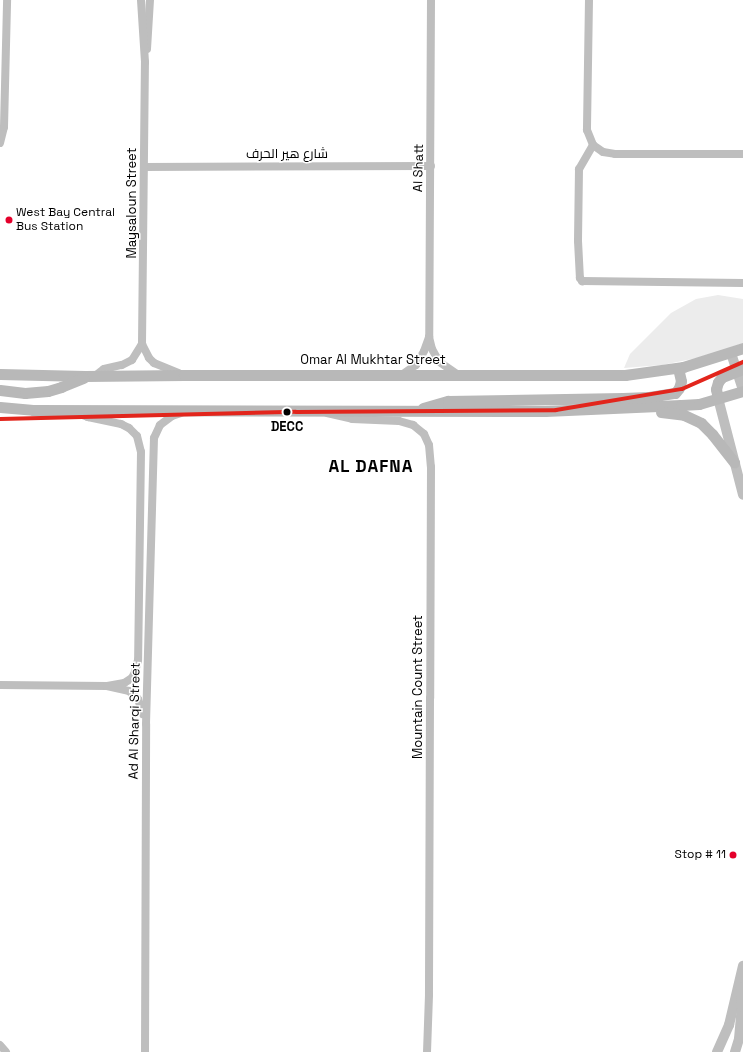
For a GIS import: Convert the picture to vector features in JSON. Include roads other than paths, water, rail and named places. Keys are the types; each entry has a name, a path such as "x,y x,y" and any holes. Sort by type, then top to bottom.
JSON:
{"main road":[{"name":"Omar Al Mukhtar Street","path":"0,374 90,376 402,374 625,375 678,368 731,353 743,348"},
{"path":"419,410 438,402 448,401 629,398 675,393 679,388 680,381 678,368"},
{"path":"718,398 716,389 718,382 722,377 740,370"},
{"path":"0,390 25,393 48,391 90,376"},
{"path":"3,409 545,411 699,404 743,391"},
{"path":"641,407 655,412 684,415 695,419 712,434 734,462"}],"street":[{"path":"0,143 4,127 7,0"},
{"name":"Maysaloun Street","path":"141,0 145,62 142,344"},
{"name":"Maysaloun Street","path":"145,62 148,43 150,0"},
{"name":"Al Shatt","path":"431,0 429,337 432,350 437,358 441,363 457,374"},
{"path":"588,0 587,130 593,145 603,152 615,154 743,154"},
{"path":"593,145 579,169 578,241 580,278 582,281 743,283"},
{"name":"شارع هير الحرف","path":"144,167 431,166"},
{"name":"Al Shatt","path":"402,374 416,365 424,351 429,337"},
{"path":"142,344 149,358 154,363 184,375"},
{"path":"90,376 104,369 122,365 132,360 142,344"},
{"path":"731,353 740,370 743,391"},
{"path":"718,398 743,495"},
{"name":"Ad Al Sharqi Street","path":"70,410 88,417 121,424 133,432 140,444 142,461 138,660 132,678 124,682 107,686"},
{"name":"Ad Al Sharqi Street","path":"145,1052 146,724 154,438 160,425 172,416 188,410"},
{"name":"Mountain Count Street","path":"319,410 352,419 398,421 413,425 424,434 429,445 431,468 429,995 427,1052"},
{"path":"0,685 107,686 129,691 136,696 141,705 146,724"},
{"path":"718,1052 729,1025 743,966"},
{"path":"735,1052 740,1039 742,1007 740,979"},
{"path":"0,1045 6,1052"}],"place":[{"name":"West Bay Central Bus Station","path":"9,220"},
{"name":"DECC","path":"287,412"},
{"name":"Stop # 11","path":"733,855"}],"district":[{"name":"AL DAFNA","path":"371,467"}]}
